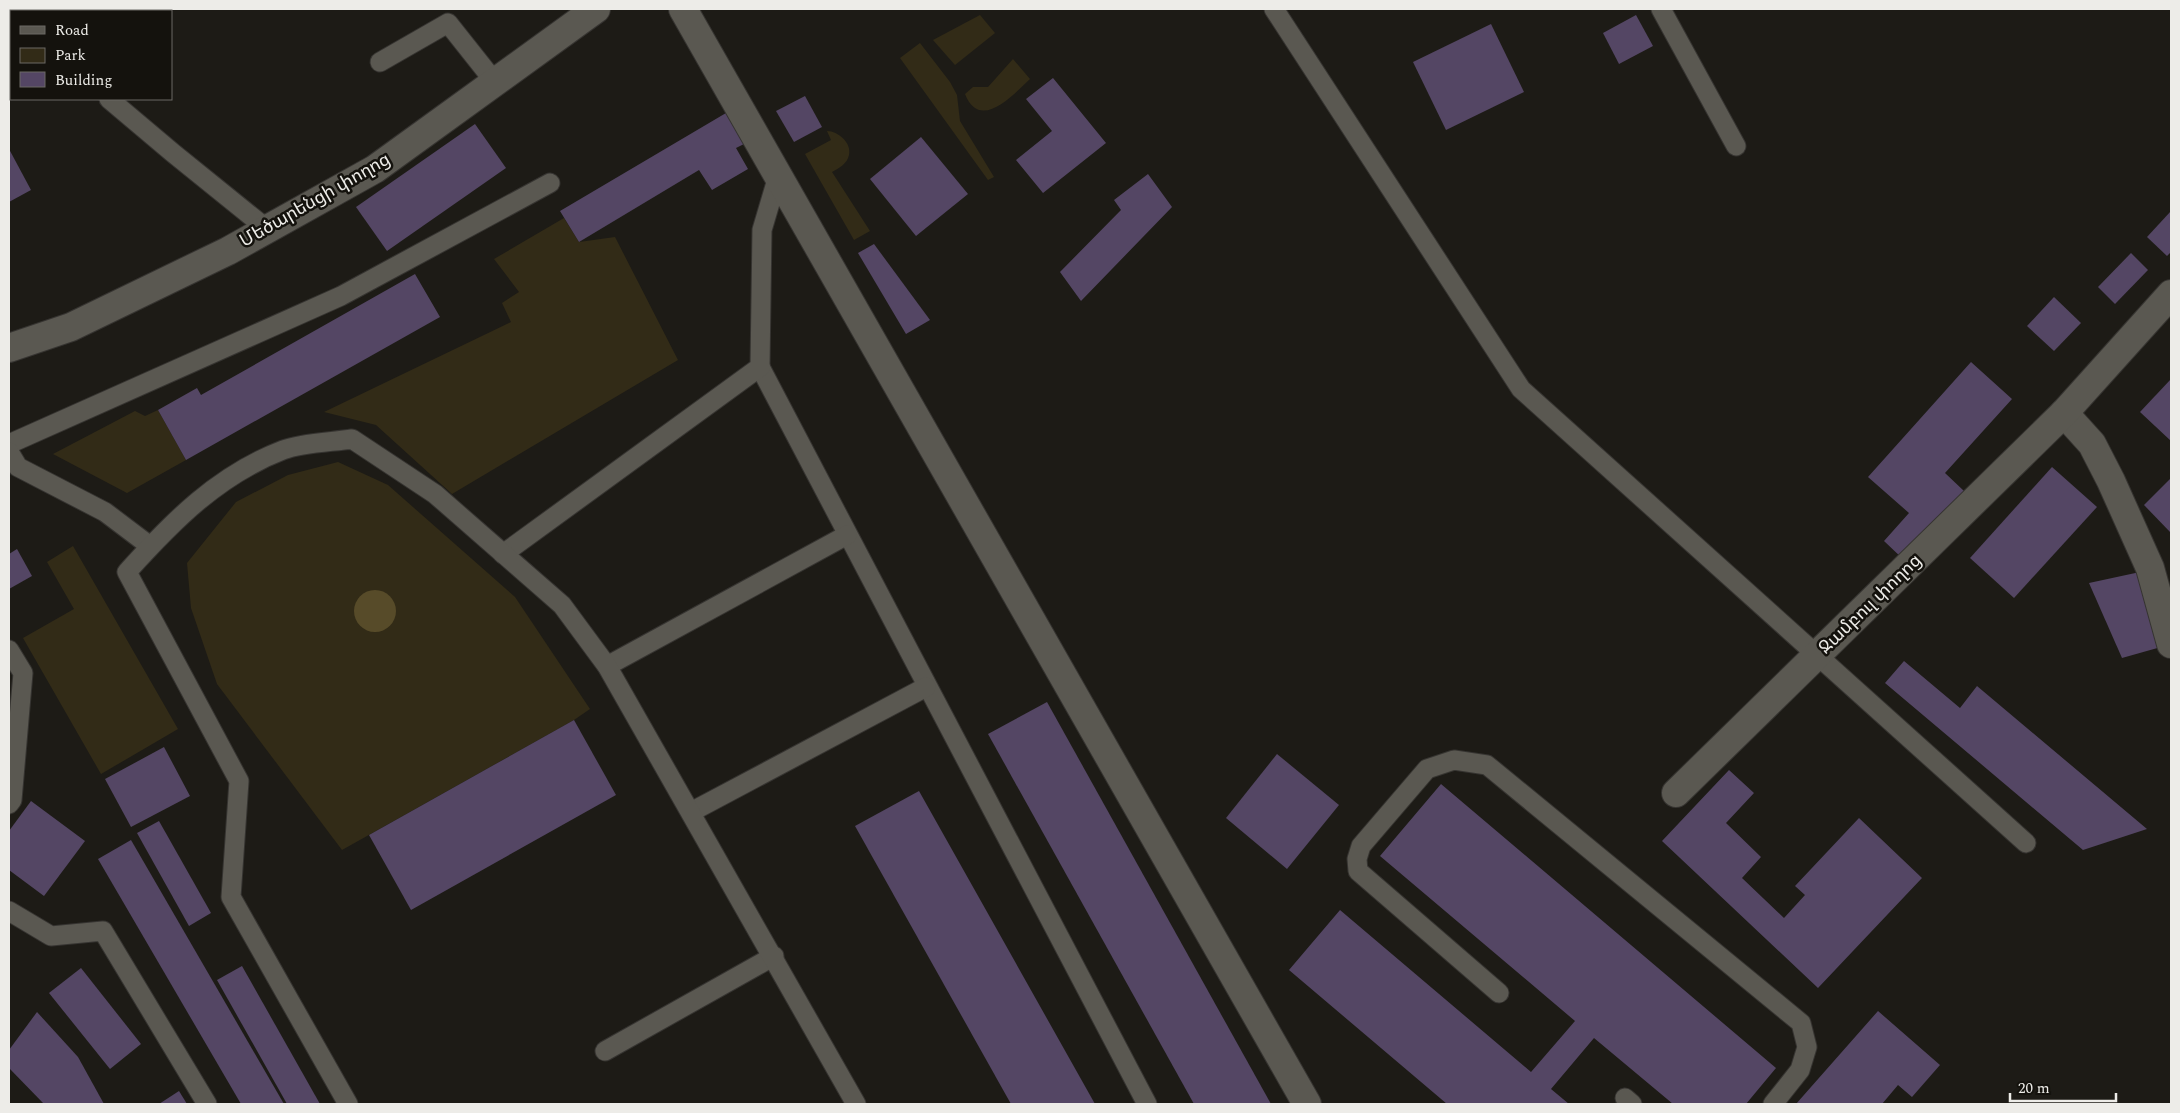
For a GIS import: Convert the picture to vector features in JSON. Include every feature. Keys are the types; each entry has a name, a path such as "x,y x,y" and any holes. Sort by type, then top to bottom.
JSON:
{"street":[{"path":"683,9 1307,1104"},
{"name":"Մեծարենցի փողոց","path":"9,348 71,327 228,251 374,169 590,10"},
{"name":"Ջամբուլ փողոց","path":"1676,793 2064,413 2171,294"},
{"path":"2064,413 2092,444 2111,481 2150,568 2171,644"}],"lane":[{"path":"1274,9 1521,389 2026,843"},
{"path":"1661,9 1736,146"},
{"path":"380,62 448,23 494,81"},
{"path":"110,100 267,229"},
{"path":"778,176 762,230 760,367 1146,1104"},
{"path":"9,444 341,296 550,183"},
{"path":"503,554 760,367"},
{"path":"348,1104 231,898 238,781 127,572 168,526 232,474 285,449 352,439 435,494 562,605 607,666 774,956 856,1104"},
{"path":"12,464 105,512 150,546"},
{"path":"607,666 847,535"},
{"path":"9,650 23,673 12,800 9,804"},
{"path":"691,812 926,687"},
{"path":"1499,994 1358,871 1357,859 1361,846 1427,769 1454,760 1487,766 1801,1024 1807,1047 1800,1070 1772,1104"},
{"path":"9,911 51,936 103,932 207,1104"},
{"path":"604,1051 774,956"}],"green space":[{"path":"980,15 995,33 955,65 933,40"},
{"path":"920,43 950,82 957,95 960,121 994,177 988,180 900,58"},
{"path":"1013,59 1030,79 997,107 979,110 971,105 965,94 973,87 988,87"},
{"path":"827,131 840,135 848,146 849,155 846,161 832,172 870,231 854,240 805,154 831,140"},
{"path":"564,218 579,242 615,237 678,360 452,494 376,425 324,412 511,322 502,303 519,292 494,259"},
{"path":"158,410 186,460 127,493 53,454 135,411 145,416"},
{"path":"338,462 388,485 515,597 590,709 574,720 342,850 217,684 191,608 187,563 236,502 288,475"},
{"path":"73,546 178,729 101,774 23,638 74,609 47,562"}],"shaded area":[{"path":"371,590 379,590 390,596 396,611 390,626 379,632 371,632 360,626 354,615 354,607 360,596"}],"building":[{"path":"1636,15 1653,46 1619,64 1603,33"},
{"path":"1491,24 1524,92 1446,130 1413,62"},
{"path":"1053,78 1106,143 1043,193 1016,160 1052,131 1026,99"},
{"path":"805,96 822,127 794,142 776,111"},
{"path":"726,113 744,144 736,148 748,169 712,190 699,170 579,242 560,211"},
{"path":"475,124 506,168 387,251 356,207"},
{"path":"921,137 968,194 916,236 870,179"},
{"path":"9,149 31,190 9,202"},
{"path":"1148,174 1172,207 1081,301 1060,272 1121,210 1114,200"},
{"path":"2171,211 2171,252 2167,256 2147,237"},
{"path":"874,244 930,320 906,334 858,253"},
{"path":"2131,253 2148,270 2115,304 2098,287"},
{"path":"415,274 440,317 186,460 158,410 197,388 201,395"},
{"path":"2054,297 2081,323 2054,351 2027,326"},
{"path":"1971,362 2012,399 1945,473 1964,491 1903,559 1884,541 1909,513 1868,477"},
{"path":"2171,379 2171,441 2140,412"},
{"path":"2052,467 2097,507 2014,598 1970,558"},
{"path":"2171,478 2171,533 2144,505"},
{"path":"17,549 32,576 9,589 9,554"},
{"path":"2140,572 2161,647 2122,658 2089,583"},
{"path":"1904,661 1960,708 1977,686 2147,829 2083,850 1885,683"},
{"path":"1047,702 1271,1104 1194,1104 988,734"},
{"path":"574,720 616,795 411,910 369,835"},
{"path":"164,747 190,796 131,827 105,779"},
{"path":"1277,754 1339,805 1287,869 1226,818"},
{"path":"1729,770 1754,793 1726,823 1761,857 1742,878 1784,918 1805,895 1795,886 1859,818 1922,878 1818,988 1662,841"},
{"path":"1441,784 1776,1068 1746,1104 1673,1104 1594,1038 1551,1089 1569,1104 1447,1104 1289,970 1340,910 1531,1072 1575,1021 1380,856"},
{"path":"919,791 1095,1104 1011,1104 855,826"},
{"path":"31,801 85,841 44,896 9,870 9,831"},
{"path":"159,821 211,913 189,926 137,833"},
{"path":"131,840 284,1104 241,1104 98,859"},
{"path":"242,966 320,1104 287,1104 217,980"},
{"path":"81,968 141,1044 110,1069 49,993"},
{"path":"1878,1011 1940,1065 1912,1097 1898,1085 1882,1104 1796,1104"},
{"path":"37,1012 78,1057 104,1104 44,1104 9,1068 9,1050"},
{"path":"179,1091 187,1104 159,1104"}]}
